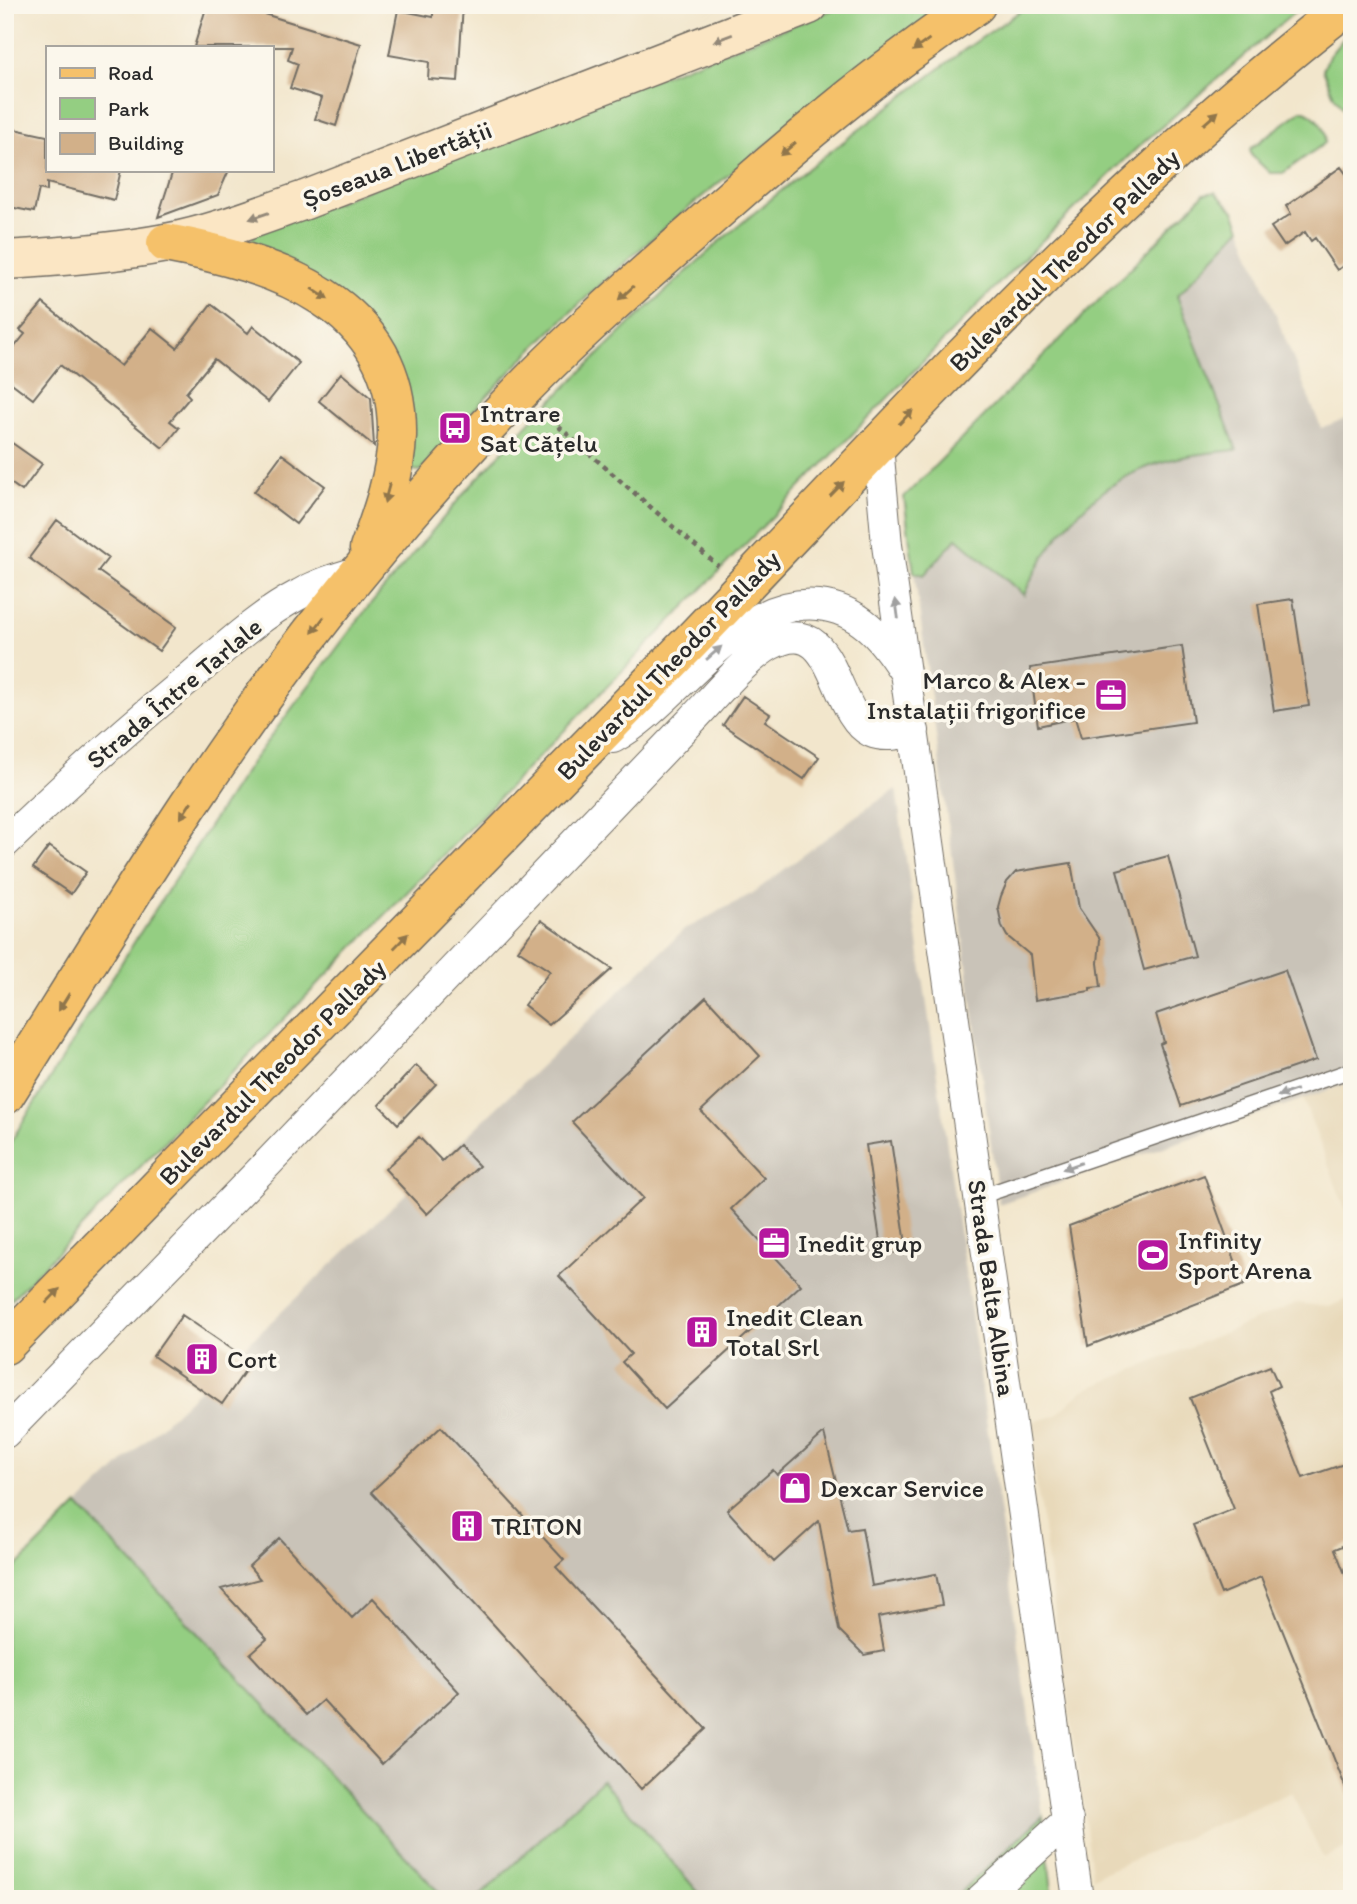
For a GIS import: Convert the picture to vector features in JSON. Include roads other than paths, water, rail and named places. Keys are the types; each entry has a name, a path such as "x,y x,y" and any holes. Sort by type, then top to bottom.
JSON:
{"main road":[{"path":"5,1096 206,779 316,627 418,503 520,392 579,334 676,247 840,105 976,5"},
{"name":"Bulevardul Theodor Pallady","path":"5,1345 583,754 1010,308 1180,145 1256,78 1348,5"},
{"name":"Șoseaua Libertății","path":"5,260 102,252 166,243 229,226 305,200 787,9"},
{"path":"166,243 243,260 300,282 338,306 370,342 391,386 397,437 394,467 360,571"}],"street":[{"name":"Strada Balta Albina","path":"878,446 887,545 1078,1899"},
{"name":"Strada Între Tarlale","path":"5,843 159,702 266,615 302,592 360,571"},
{"name":"Strada Balta Albina","path":"583,754 635,725 716,651 748,626 785,607 806,604 830,607 862,620 890,649 906,677"},
{"path":"5,1433 760,652 783,640 806,641 816,646 830,663 849,708 862,725 880,734 914,731"},
{"path":"982,1899 1068,1820"}],"lane":[{"path":"979,1197 1352,1070"}],"place":[{"name":"Intrare Sat Cățelu","path":"455,428"},
{"name":"Marco & Alex - Instalații frigorifice","path":"1111,695"},
{"name":"Inedit grup","path":"774,1243"},
{"name":"Infinity Sport Arena","path":"1153,1255"},
{"name":"Inedit Clean Total Srl","path":"702,1332"},
{"name":"Cort","path":"202,1359"},
{"name":"Dexcar Service","path":"795,1488"},
{"name":"TRITON","path":"467,1526"}]}
